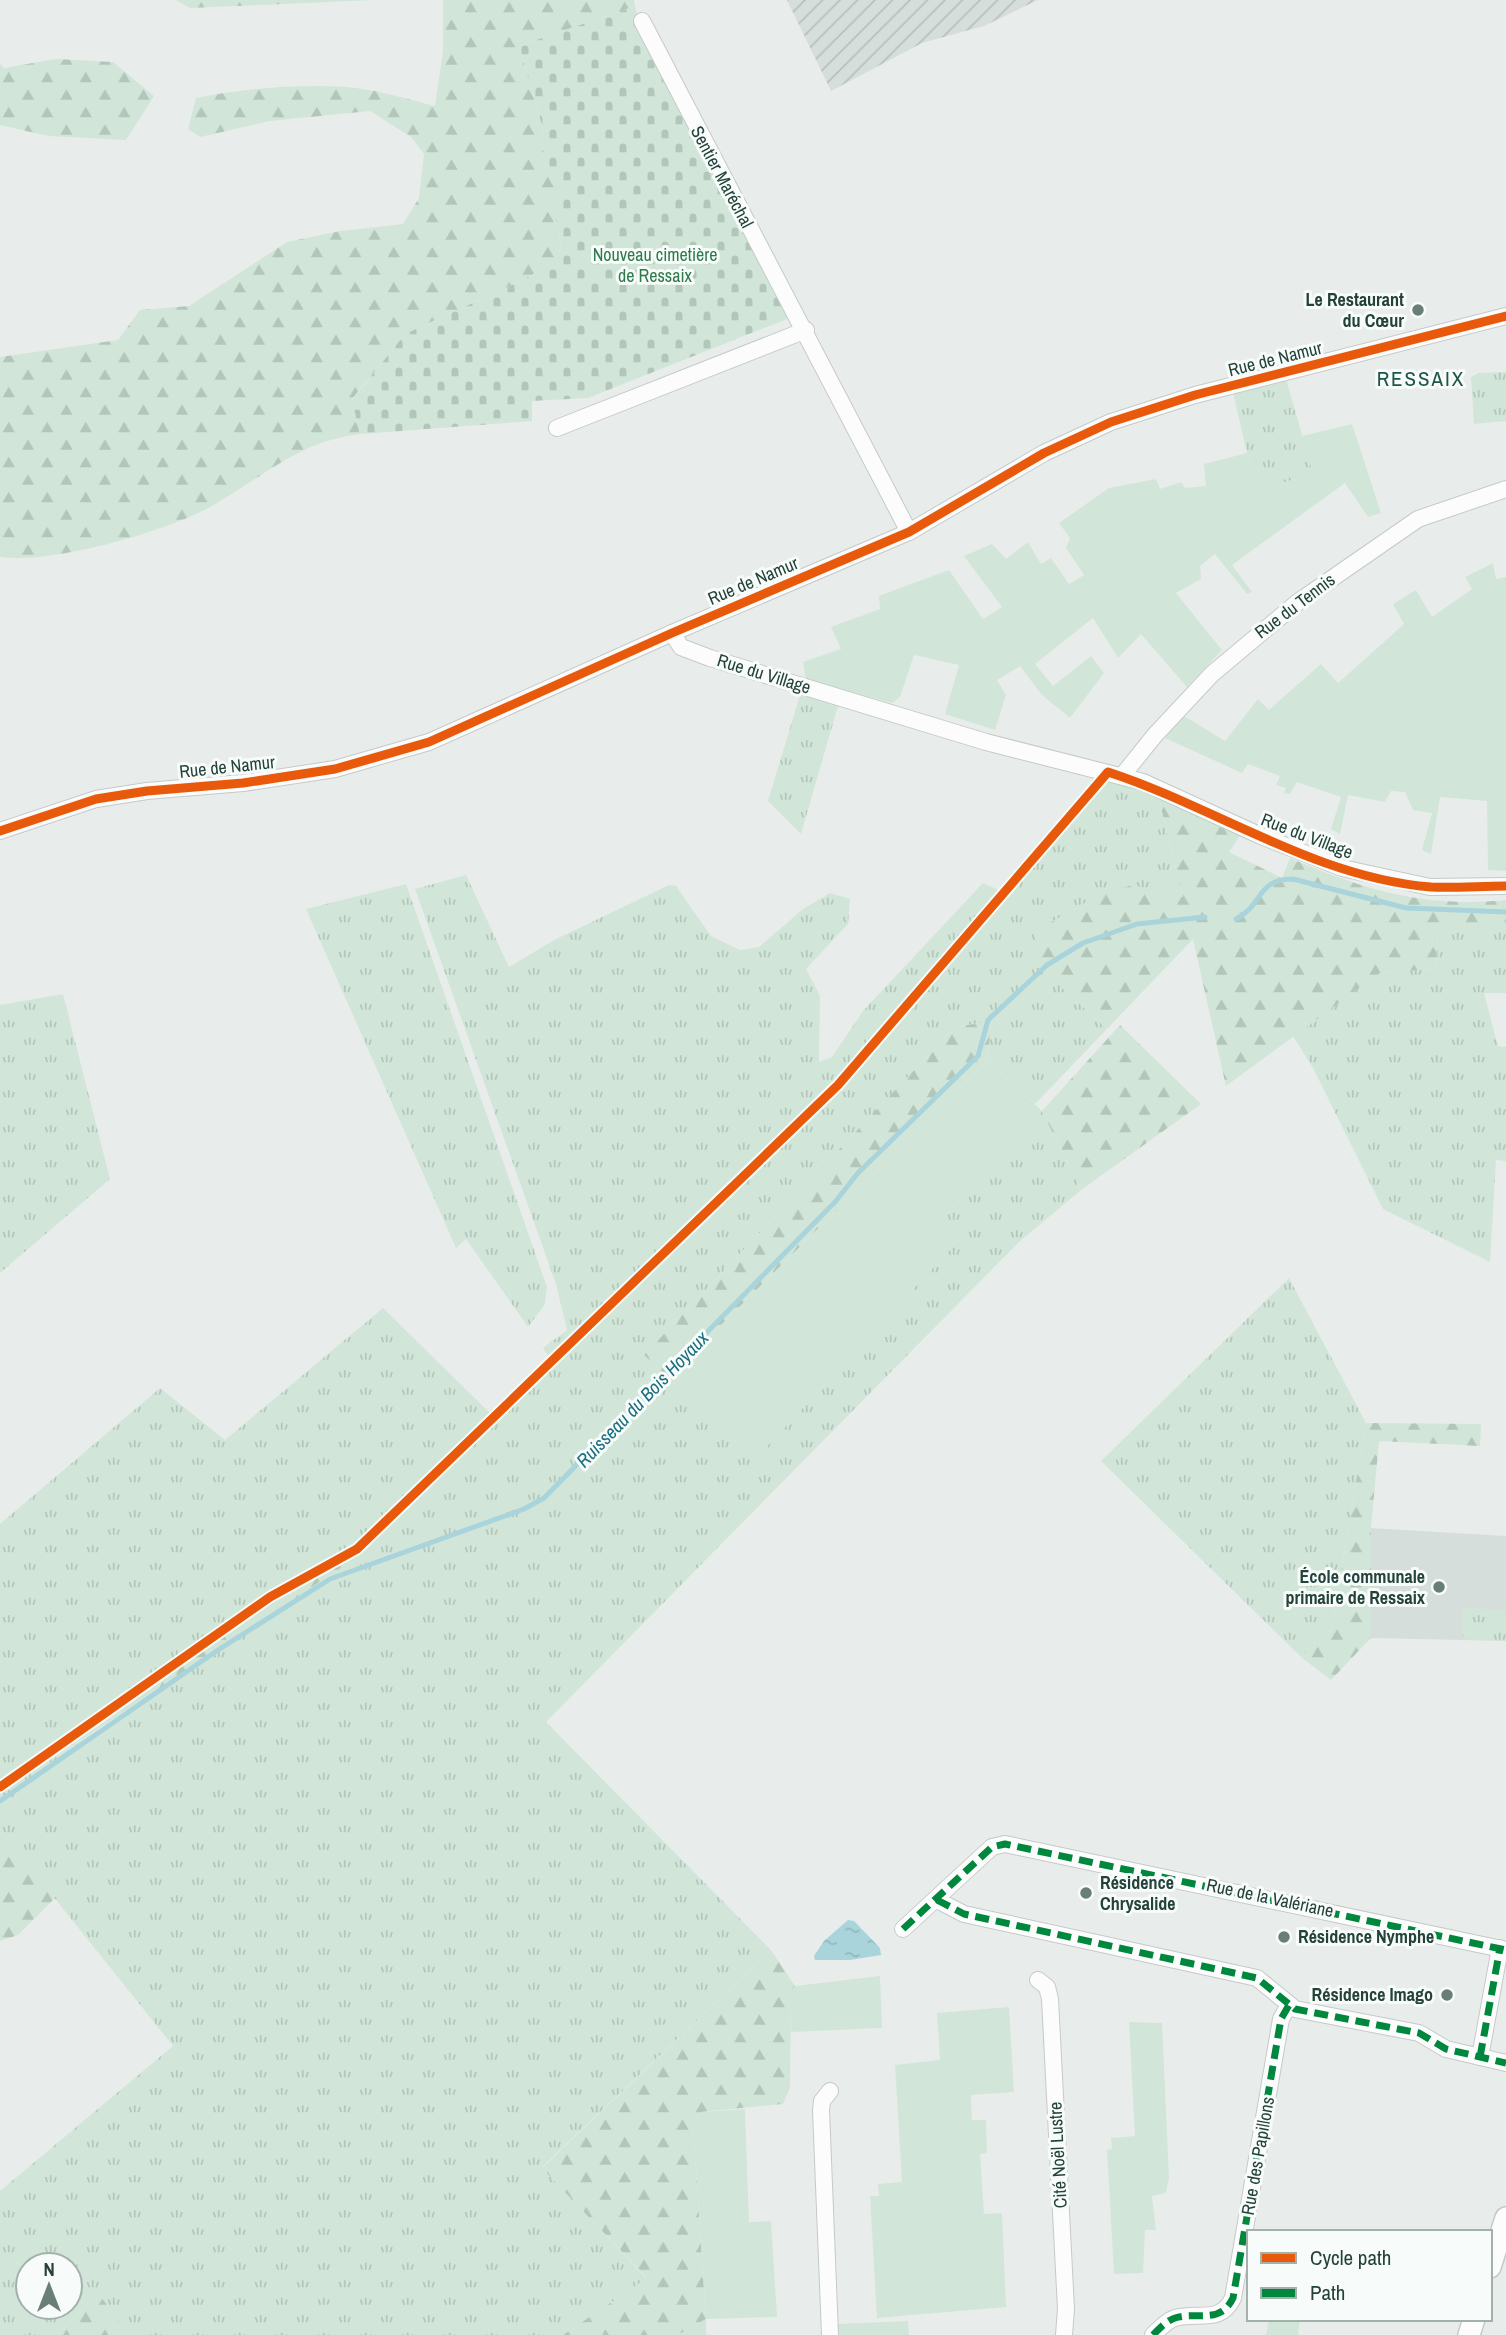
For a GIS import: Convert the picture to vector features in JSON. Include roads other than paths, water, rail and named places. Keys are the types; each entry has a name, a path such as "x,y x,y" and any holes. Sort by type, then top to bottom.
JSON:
{"street":[{"name":"Sentier Maréchal","path":"642,21 682,102 806,330 909,531"},
{"name":"Rue de Namur","path":"0,831 77,805 123,794 254,782 335,769 395,753 464,728 672,633 909,531 1044,453 1111,422 1195,395 1506,316"},
{"path":"557,428 806,330"},
{"name":"Rue du Tennis","path":"1115,774 1212,674 1298,602 1418,519 1506,488"},
{"name":"Rue du Village","path":"672,633 681,647 694,653 986,742 1115,774 1342,868 1430,887 1506,886"},
{"name":"Rue de la Valériane","path":"903,1929 992,1847 1011,1844 1503,1949 1480,2057"},
{"path":"937,1900 964,1914 1257,1978 1295,2010 1419,2033 1446,2049 1506,2063"},
{"name":"Cité Noël Lustre","path":"1038,1980 1046,1987 1050,1999 1066,2296 1064,2335"},
{"name":"Rue des Papillons","path":"1153,2335 1177,2317 1217,2315 1223,2312 1233,2298 1281,2019 1289,2006"},
{"path":"830,2091 822,2101 821,2110 830,2335"},
{"path":"1492,2261 1506,2218"}],"water":[{"path":"848,1920 854,1921 880,1948 881,1955 850,1960 815,1960 814,1956 824,1941"}],"waterway":[{"path":"1236,919 1245,914 1272,883 1293,879 1406,908 1506,912"},
{"name":"Ruisseau du Bois Hoyaux","path":"0,1801 218,1650 330,1579 524,1509 544,1498 835,1202 858,1173 978,1056 988,1020 1047,965 1083,943 1137,924 1205,917"}],"place":[{"name":"Le Restaurant du Cœur","path":"1418,310"},
{"name":"École communale primaire de Ressaix","path":"1439,1587"},
{"name":"Résidence Chrysalide","path":"1086,1893"},
{"name":"Résidence Nymphe","path":"1284,1937"},
{"name":"Résidence Imago","path":"1447,1995"}],"district":[{"name":"RESSAIX","path":"1421,379"}],"park label":[{"name":"Nouveau cimetière de Ressaix","path":"655,265"}]}
